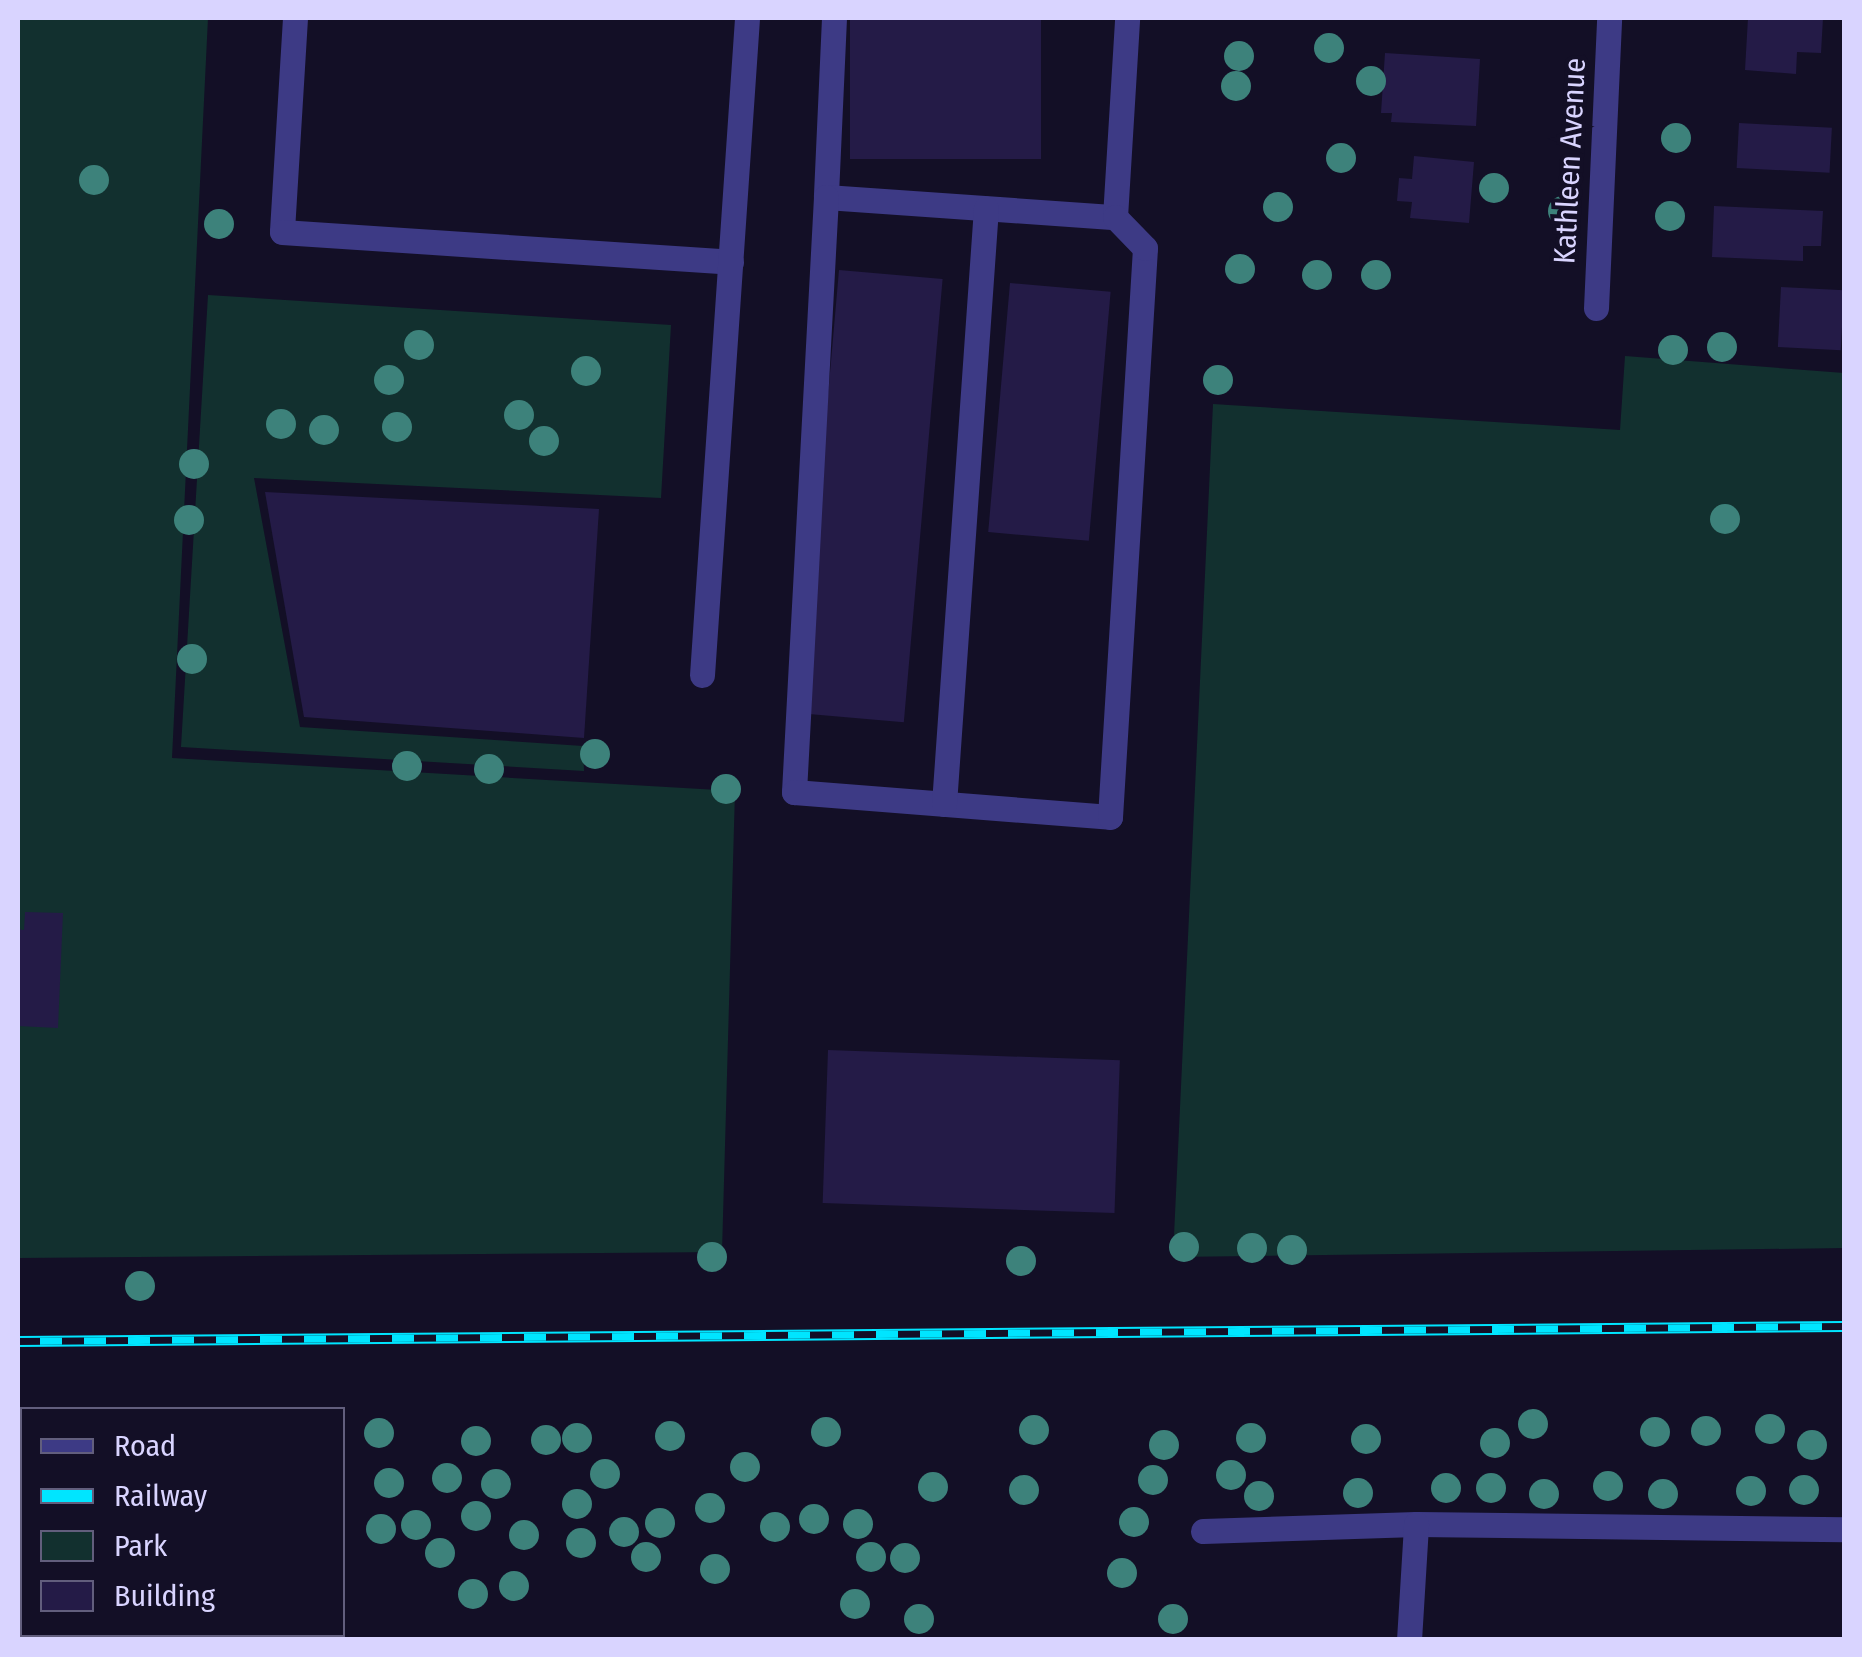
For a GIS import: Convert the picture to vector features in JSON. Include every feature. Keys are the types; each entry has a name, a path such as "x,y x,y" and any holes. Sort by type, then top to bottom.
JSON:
{"street":[{"path":"295,18 282,232 731,262"},
{"path":"702,675 747,18"},
{"path":"826,197 1115,217 1144,248 1110,817 794,792 834,18"},
{"path":"1115,217 1127,18"},
{"name":"Kathleen Avenue","path":"1596,308 1609,18"},
{"path":"944,804 986,208"},
{"path":"1203,1531 1416,1524 1844,1529"},
{"path":"1409,1640 1416,1524"}],"green space":[{"path":"18,18 208,18 172,758 735,791 722,1252 18,1258"},
{"path":"208,295 671,325 661,498 254,478 300,727 583,746 584,771 181,747"},
{"path":"1625,356 1844,373 1844,1248 1173,1257 1213,404 1620,430"}],"building":[{"path":"850,18 1041,18 1041,159 850,159"},
{"path":"1748,18 1823,18 1821,53 1797,52 1796,74 1745,70"},
{"path":"1385,53 1480,59 1476,126 1391,122 1392,113 1381,113"},
{"path":"1739,123 1832,128 1830,173 1737,168"},
{"path":"1414,156 1474,162 1469,223 1410,218 1412,202 1397,201 1399,178 1412,179"},
{"path":"1714,206 1823,211 1821,246 1803,246 1803,261 1712,257"},
{"path":"839,270 943,279 904,722 800,713"},
{"path":"1010,283 1111,292 1089,541 988,532"},
{"path":"1781,287 1844,290 1841,350 1778,347"},
{"path":"265,492 599,509 584,738 304,717"},
{"path":"25,912 63,913 58,1028 18,1026 18,929 24,930"},
{"path":"828,1050 1120,1060 1114,1213 823,1203"},
{"path":"18,1616 20,1637 55,1637 55,1640 18,1640"}],"railway":[{"path":"18,1341 1844,1326"}]}
